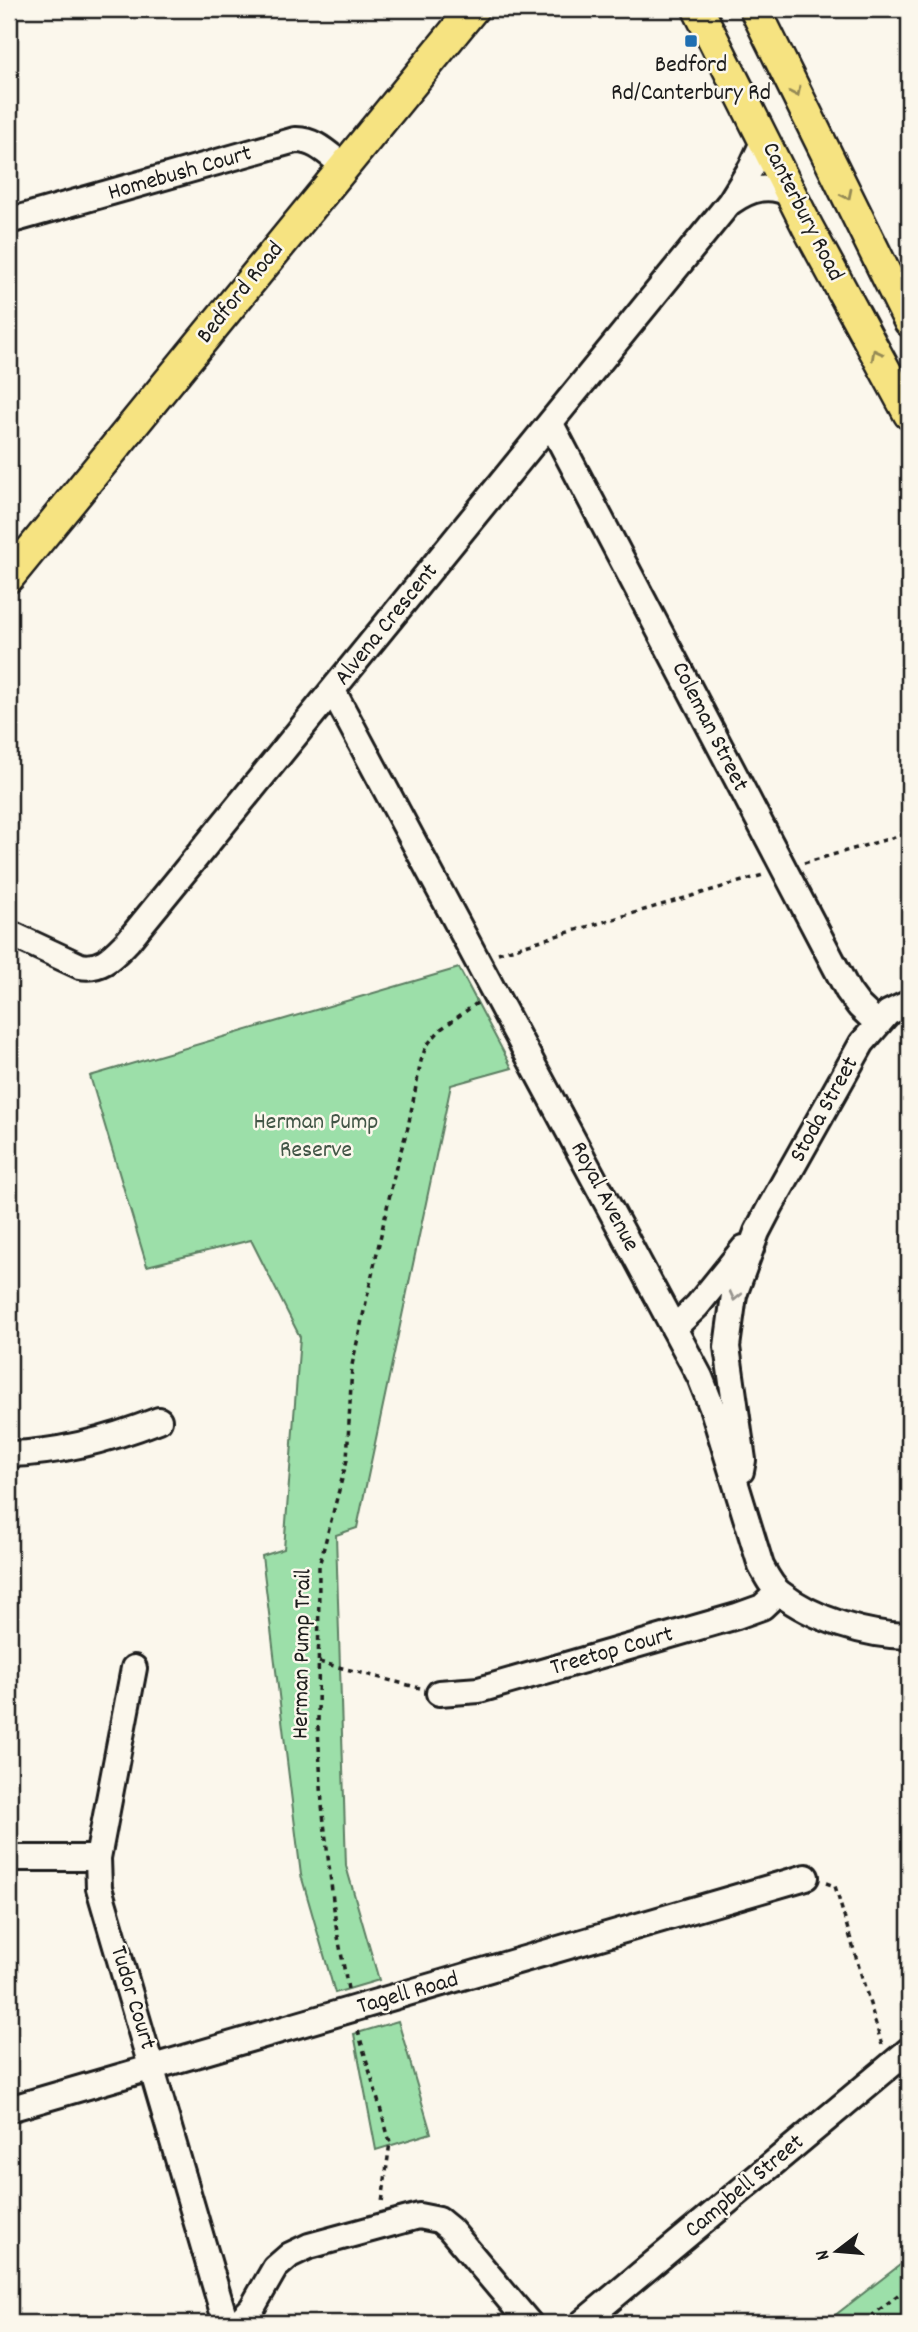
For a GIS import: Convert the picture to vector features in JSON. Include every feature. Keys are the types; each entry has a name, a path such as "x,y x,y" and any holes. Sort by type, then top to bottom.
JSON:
{"main road":[{"name":"Bedford Road","path":"9,577 473,9"},
{"name":"Canterbury Road","path":"755,9 902,290 909,321"},
{"name":"Canterbury Road","path":"701,17 909,414"}],"street":[{"name":"Homebush Court","path":"9,221 295,140 304,140 317,146 344,166"},
{"name":"Alvena Crescent","path":"9,933 79,966 100,966 112,958 333,691 730,202 751,169 764,140"},
{"name":"Alvena Crescent","path":"730,202 759,188 778,189 792,195"},
{"name":"Coleman Street","path":"551,424 842,979 859,1006 877,1023"},
{"name":"Royal Avenue","path":"333,691 704,1388 761,1566 778,1592 818,1615 858,1630 909,1636"},
{"name":"Stoda Street","path":"738,1491 743,1460 727,1347 734,1295 757,1232 862,1043 888,1013 909,1003"},
{"name":"Stoda Street","path":"674,1328 697,1306 757,1232"},
{"path":"9,1454 57,1449 134,1430 159,1420"},
{"name":"Treetop Court","path":"439,1693 479,1690 737,1616 762,1606 778,1592"},
{"name":"Tudor Court","path":"134,1668 98,1858 99,1888 226,2323"},
{"path":"9,1858 98,1858"},
{"name":"Tagell Road","path":"9,2109 806,1877"},
{"name":"Campbell Street","path":"582,2323 909,2050"},
{"path":"237,2323 252,2308 275,2269 290,2255 309,2246 419,2216 439,2220 450,2229 528,2323"}],"path":[{"path":"799,864 909,833"},
{"path":"486,956 765,874"},
{"name":"Herman Pump Trail","path":"379,2226 390,2142 352,2010 336,1926 322,1805 318,1727 319,1566 347,1460 352,1365 421,1061 426,1046 441,1029 493,991"},
{"path":"318,1662 439,1693"},
{"path":"806,1877 835,1886 888,2067"},
{"path":"863,2323 909,2286"}],"green space":[{"name":"Herman Pump Reserve","path":"459,968 512,1068 451,1085 357,1528 336,1535 346,1866 379,1980 335,1993 301,1875 262,1556 284,1549 300,1337 251,1240 147,1266 90,1076"},
{"path":"398,2021 431,2133 376,2150 354,2034"},
{"path":"909,2258 907,2323 825,2323"}],"place":[{"name":"Bedford Rd/Canterbury Rd","path":"691,41"}]}
